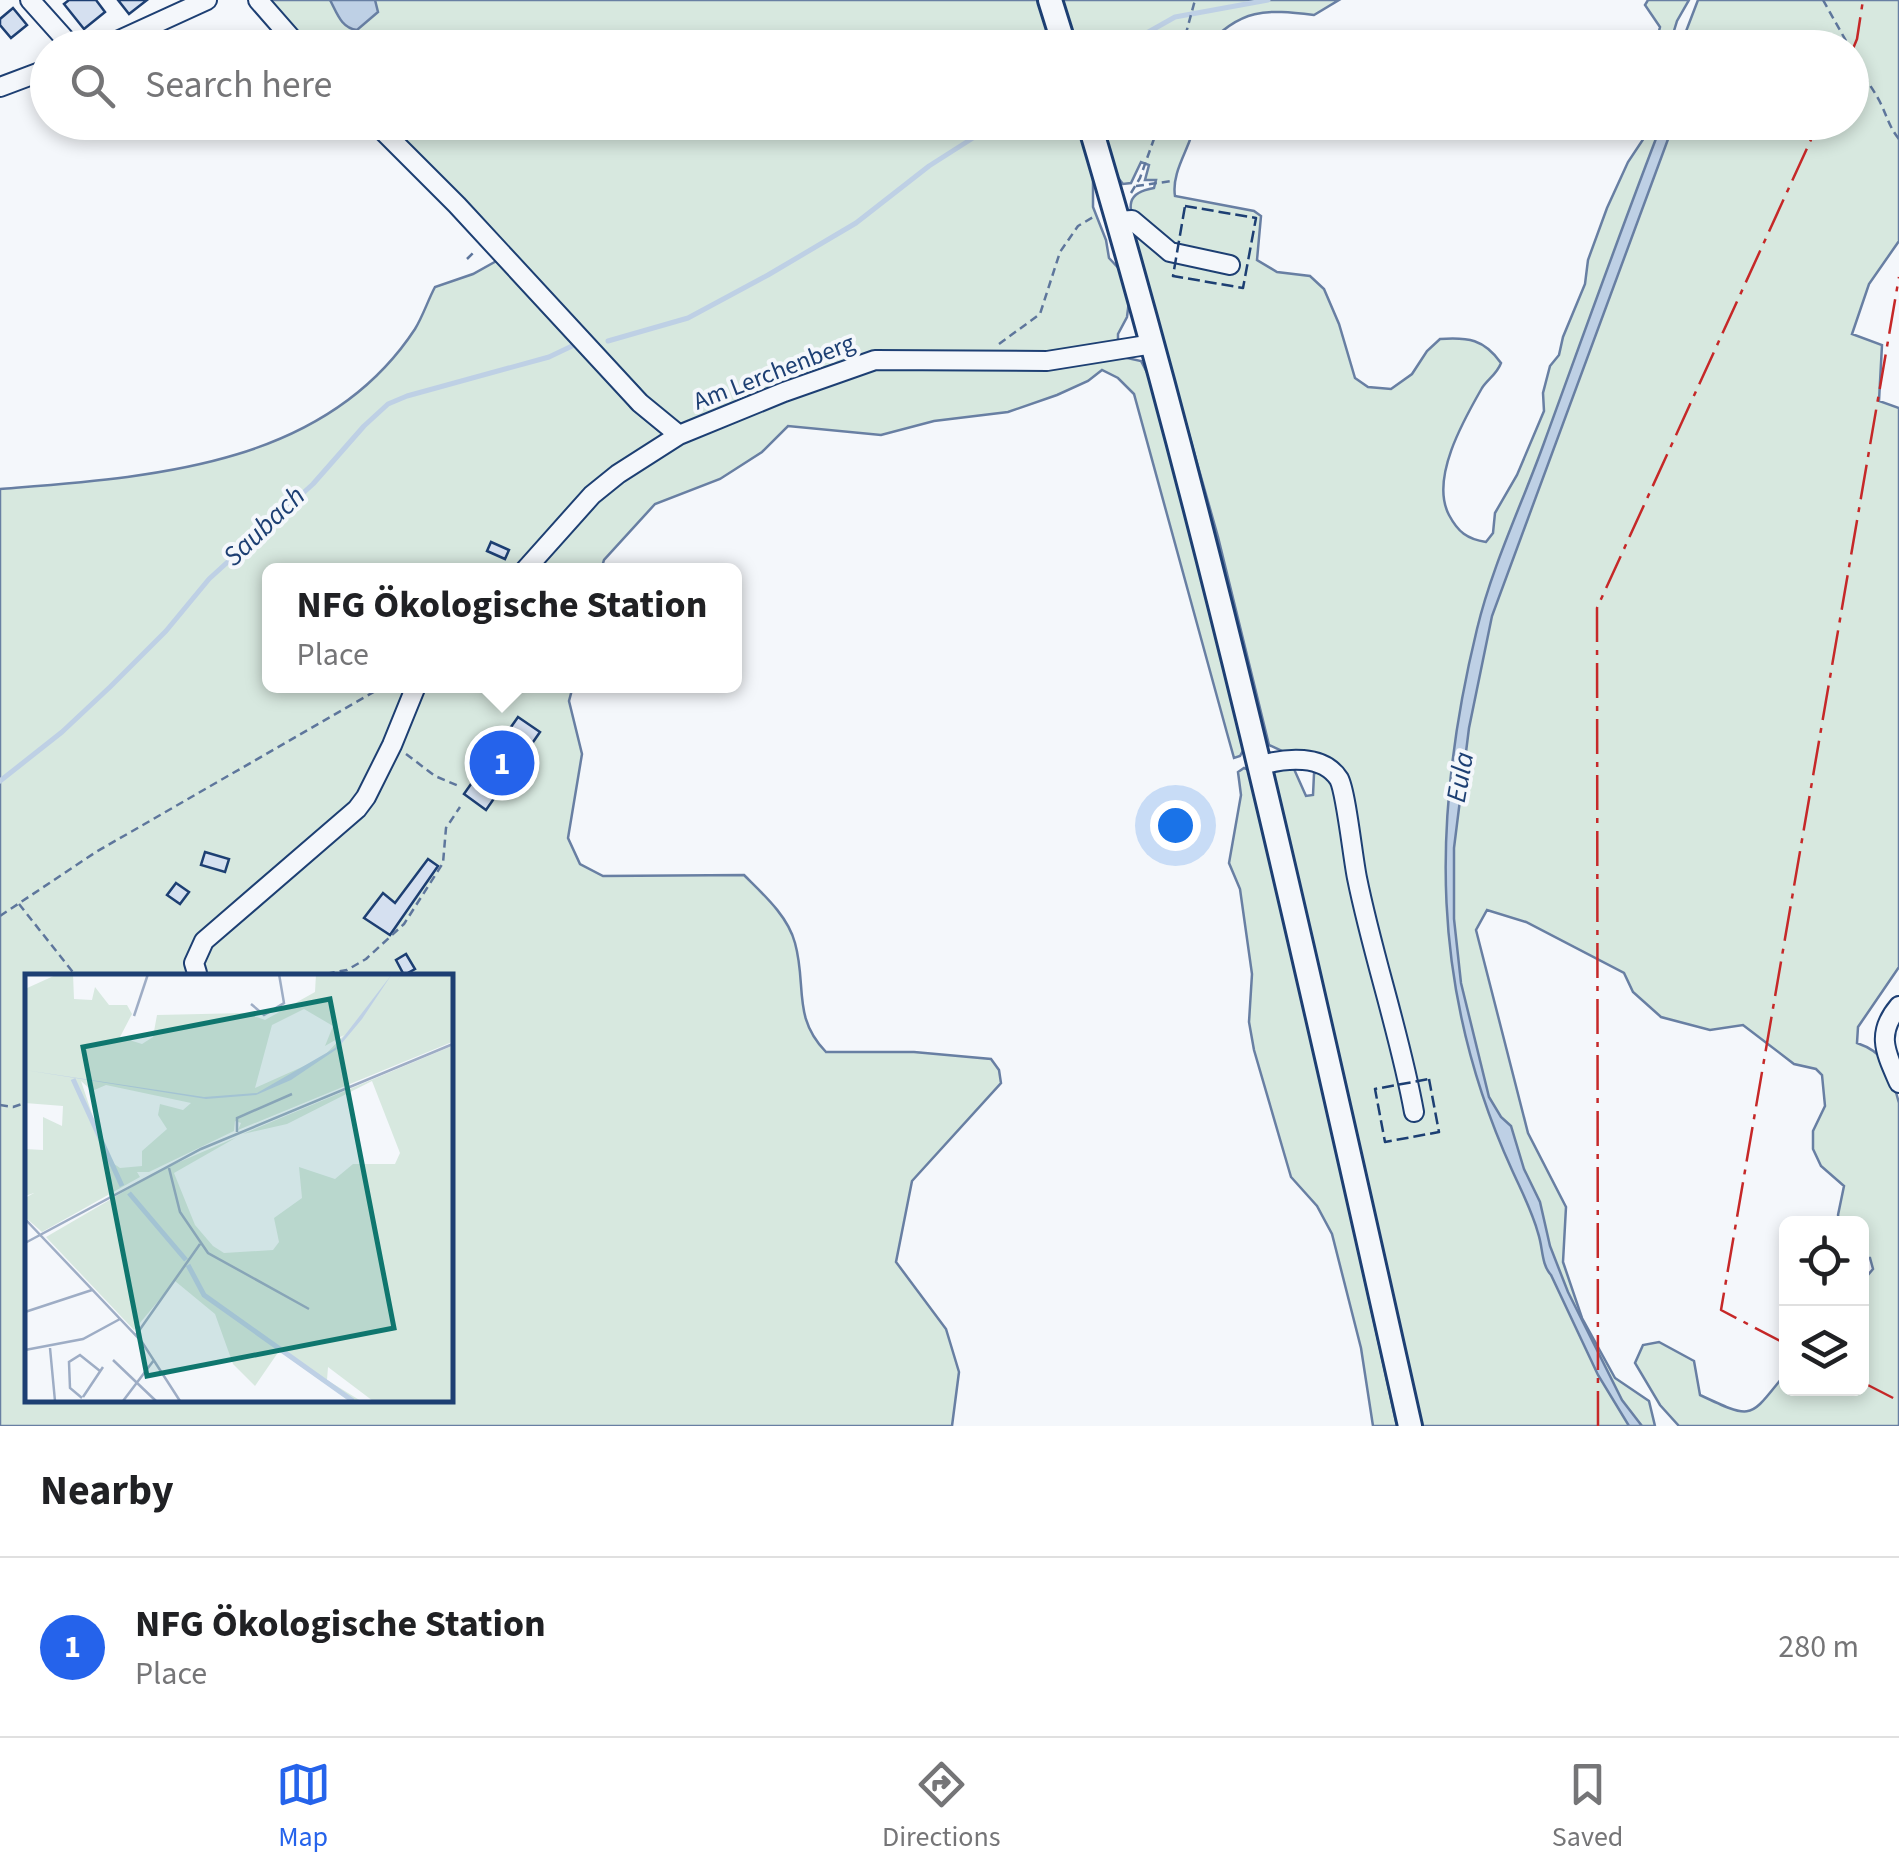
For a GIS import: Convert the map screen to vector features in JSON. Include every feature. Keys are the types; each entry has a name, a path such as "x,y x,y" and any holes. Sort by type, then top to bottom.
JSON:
{"main road":[{"path":"1050,0 1059,30"},
{"path":"1094,140 1208,548 1410,1426"}],"street":[{"path":"30,0 57,30"},
{"path":"141,30 207,0"},
{"path":"258,0 284,30"},
{"path":"0,87 30,76"},
{"path":"391,140 640,403 680,435"},
{"path":"1116,213 1132,220 1161,246 1177,254 1230,264"},
{"name":"Am Lerchenberg","path":"531,563 592,495 618,474 680,435 784,392 876,360 1047,361 1153,344"},
{"path":"198,973 194,963 204,941 357,808 392,744 413,693"},
{"path":"1261,765 1287,760 1316,762 1326,765 1340,780 1358,882 1414,1112"},
{"path":"1899,1006 1876,1040 1899,1083"}],"path":[{"path":"1824,0 1840,30"},
{"path":"1186,30 1194,2"},
{"path":"1869,86 1899,139"},
{"path":"993,358 995,347 1040,314 1060,252 1078,226 1116,213 1128,197 1153,140"},
{"path":"1135,186 1172,182"},
{"path":"0,916 96,852 372,693"},
{"path":"392,744 435,776 461,787"},
{"path":"325,974 347,970 366,958 404,924 443,863 446,828 460,807"},
{"path":"19,904 74,974"},
{"path":"0,1105 13,1107 25,1103"}],"shaded area":[{"path":"266,0 1038,0 1048,30 292,30"},
{"path":"1062,0 1339,0 1314,15 1255,14 1224,30 1071,30"},
{"path":"1648,0 1689,0 1674,30 1659,30 1645,5"},
{"path":"1698,0 1899,0 1899,241 1869,284 1852,334 1882,345 1879,401 1899,408 1899,967 1858,1027 1857,1043 1882,1059 1899,1103 1899,1426 1679,1426 1660,1405 1635,1363 1643,1345 1659,1342 1694,1361 1700,1395 1731,1409 1750,1411 1779,1382 1779,1396 1869,1396 1869,1274 1873,1269 1869,1258 1869,1216 1838,1216 1844,1186 1821,1166 1813,1149 1813,1131 1825,1106 1822,1075 1816,1069 1794,1064 1743,1025 1710,1030 1661,1017 1633,992 1624,973 1526,922 1487,910 1476,930 1528,1133 1566,1207 1563,1262 1582,1318 1615,1378 1649,1401 1655,1426 1421,1426 1272,773 1273,768 1286,764 1294,769 1306,796 1313,795 1314,774 1321,769 1269,745 1218,537 1132,233 1136,232 1131,202 1138,193 1154,188 1156,180 1145,180 1149,165 1141,162 1131,183 1123,184 1115,174 1105,140 1190,140 1176,177 1175,196 1254,211 1261,216 1257,260 1277,272 1310,276 1324,289 1355,378 1368,387 1391,389 1412,374 1440,339 1475,341 1495,355 1501,363 1482,388 1458,433 1443,485 1444,501 1456,526 1468,537 1486,542 1493,533 1495,513 1517,475 1544,411 1543,393 1550,366 1559,355 1585,284 1588,260 1607,208 1643,140 1869,140 1869,30 1687,30"},
{"path":"398,140 1082,140 1093,176 1093,207 1109,258 1123,273 1129,301 1127,317 1118,334 1118,356 1141,361 1152,382 1245,747 1240,756 1234,758 1134,394 1118,378 1102,370 1057,395 1008,412 934,421 881,435 788,426 762,452 720,479 655,504 603,563 262,563 262,693 571,693 569,701 582,754 568,838 580,864 603,876 744,875 774,906 792,933 804,1013 815,1039 826,1052 914,1052 991,1059 999,1070 1001,1083 912,1181 896,1262 946,1329 959,1372 952,1426 0,1426 0,489 173,470 229,457 283,438 333,411 377,375 415,329 435,287 473,274 500,259 619,389 631,408 659,431 674,429 640,389"},
{"path":"1249,770 1276,877 1397,1426 1373,1426 1361,1348 1332,1234 1317,1206 1291,1177 1254,1050 1249,1022 1252,974 1240,889 1229,863 1241,795 1238,772"}],"water":[{"path":"330,0 375,0 378,12 357,30 352,29 340,19"},
{"name":"Eula","path":"1656,140 1668,140 1492,616 1469,728 1454,848 1454,919 1461,983 1489,1097 1511,1126 1568,1292 1622,1400 1642,1426 1629,1426 1598,1375 1545,1266 1533,1217 1485,1103 1465,1036 1446,903 1452,768 1462,699 1483,605"}],"building":[{"path":"69,0 96,0 105,12 84,29 64,4"},
{"path":"118,0 147,0 129,14"},
{"path":"13,8 27,25 11,38 0,25 0,19"},
{"path":"491,542 509,550 505,559 487,551"},
{"path":"518,717 540,732 486,810 464,794"},
{"path":"205,852 229,859 225,872 201,865"},
{"path":"428,859 438,866 390,935 364,918 383,893 395,903"},
{"path":"176,883 189,892 180,904 167,895"},
{"path":"406,954 415,969 403,974 396,960"}],"waterway":[{"name":"Saubach","path":"1152,30 1175,17 1268,0"},
{"name":"Saubach","path":"608,341 688,318 768,275 856,223 929,166 970,140"},
{"name":"Saubach","path":"0,781 62,732 110,687 166,631 209,579 313,484 388,404 549,357 572,346"}],"fence":[{"path":"1185,206 1256,218 1243,288 1173,276 1185,206"},
{"path":"1429,1079 1439,1132 1385,1142 1375,1089 1429,1079"}],"power":[{"path":"1858,30 1863,0"},
{"path":"1598,1426 1597,608 1811,140"},
{"path":"1779,1340 1721,1310 1899,277"},
{"path":"1869,1386 1899,1401"}],"place":[{"name":"NFG Ökologische Station","path":"502,763"}]}
